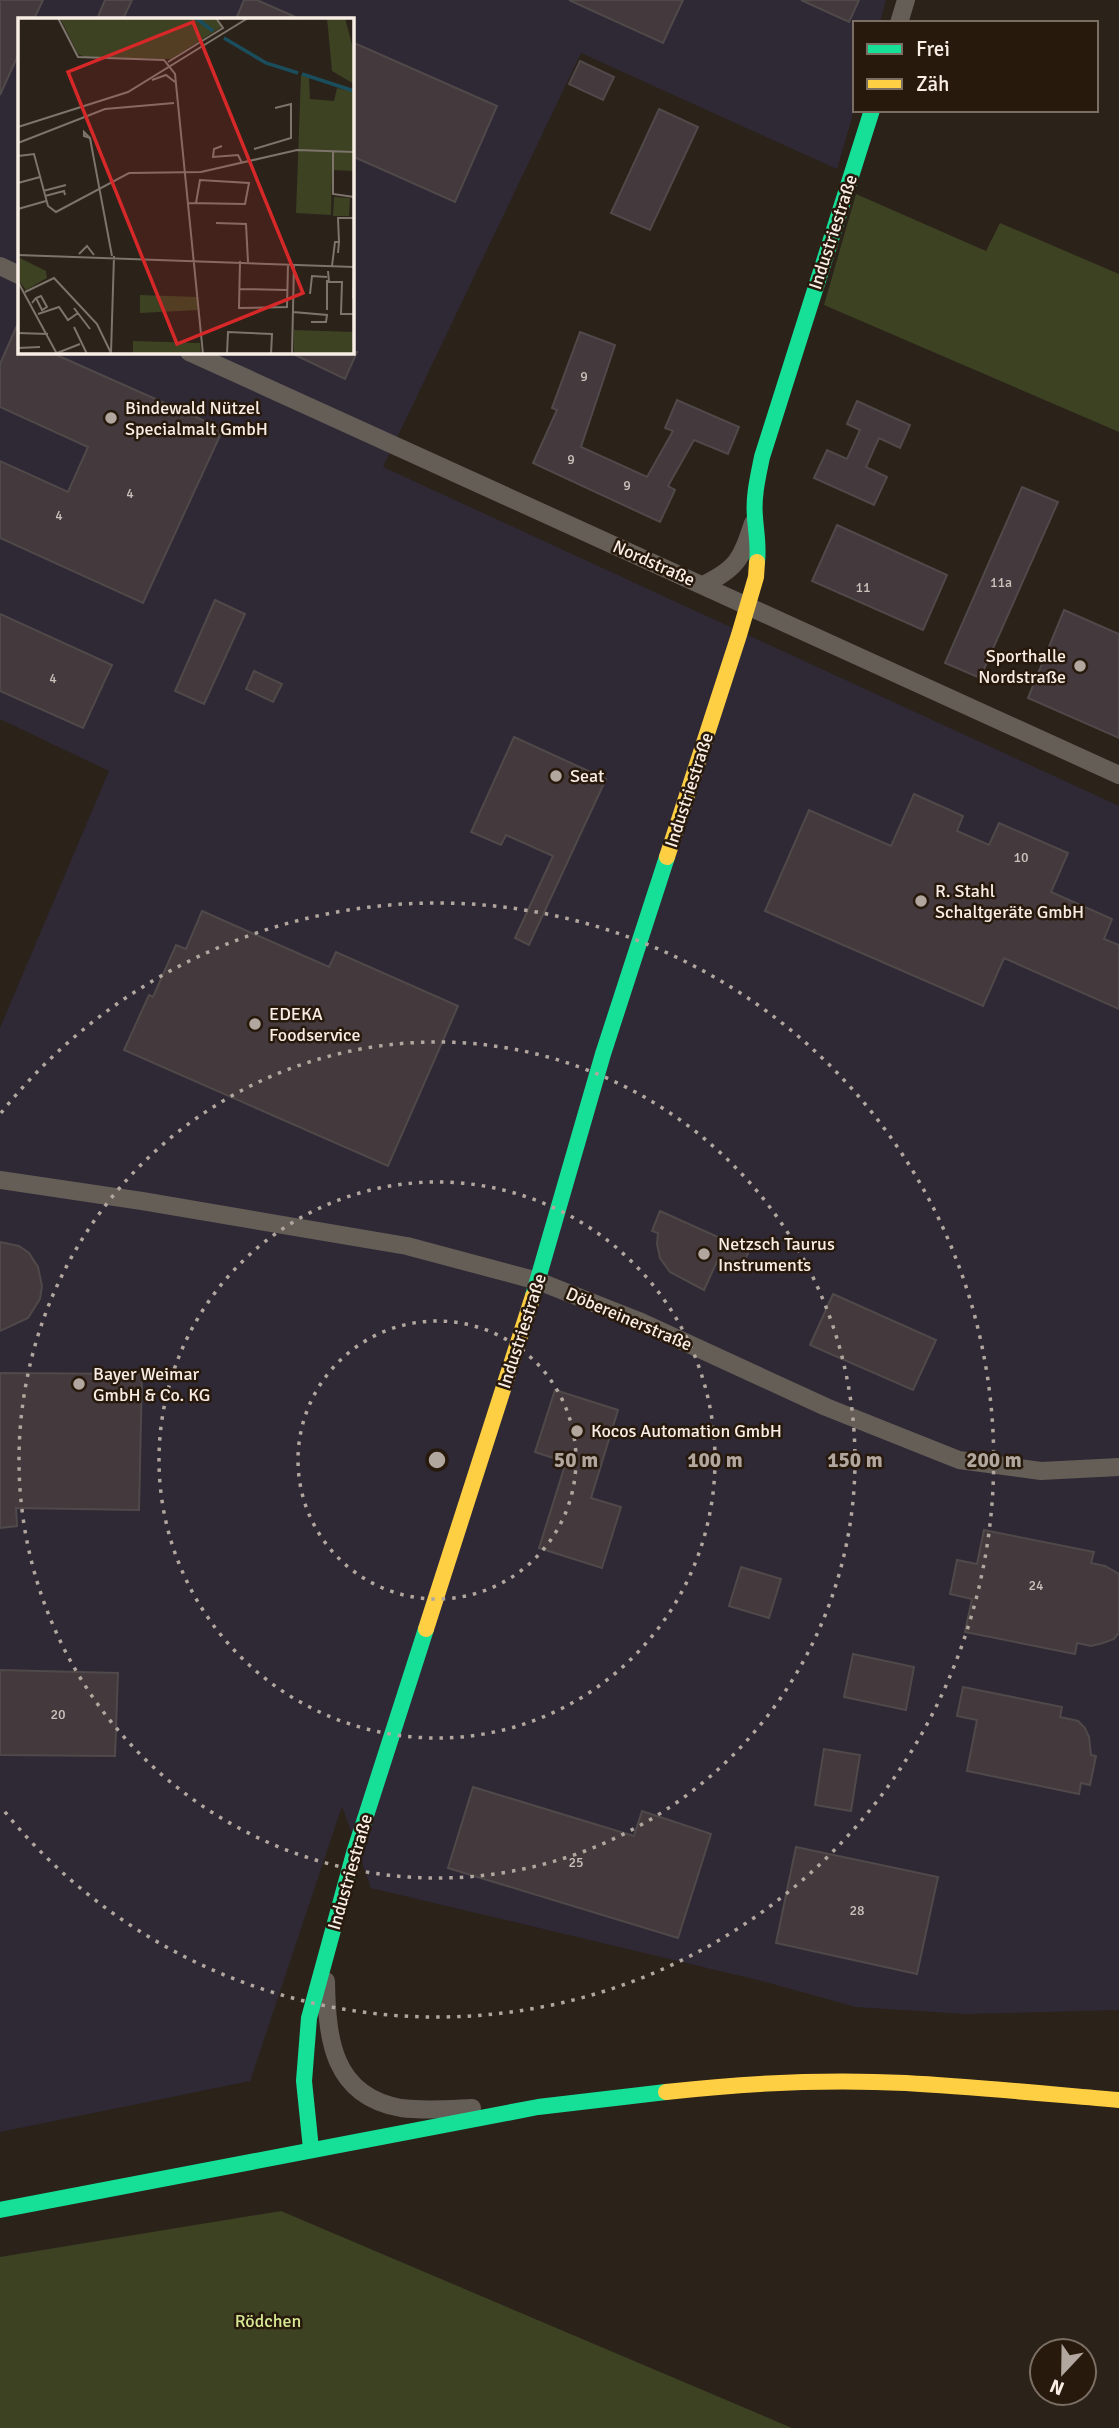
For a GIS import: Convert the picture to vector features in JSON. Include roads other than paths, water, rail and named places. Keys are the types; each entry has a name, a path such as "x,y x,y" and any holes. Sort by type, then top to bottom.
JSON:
{"street":[{"path":"900,21 906,0"},
{"name":"Industriestraße","path":"311,2150 306,2111 305,2051 315,1992 354,1853 538,1281 603,1055 756,577 759,545 755,489 762,457 871,112"},
{"path":"0,266 18,275"},
{"name":"Nordstraße","path":"193,354 1119,775"},
{"name":"Industriestraße","path":"703,585 727,573 743,552 755,517"},
{"name":"Döbereinerstraße","path":"0,1180 407,1246 538,1281 639,1321 861,1422 959,1460 1041,1471 1119,1467"},
{"path":"326,1956 327,2027 338,2064 359,2089 399,2108 538,2107"},
{"path":"0,2210 538,2107 717,2086 840,2082 976,2087 1119,2101"}],"place":[{"name":"Bindewald Nützel Specialmalt GmbH","path":"111,418"},
{"name":"Sporthalle Nordstraße","path":"1080,666"},
{"name":"Seat","path":"556,776"},
{"name":"R. Stahl Schaltgeräte GmbH","path":"921,901"},
{"name":"EDEKA Foodservice","path":"255,1024"},
{"name":"Netzsch Taurus Instruments","path":"704,1254"},
{"name":"Bayer Weimar GmbH & Co. KG","path":"79,1384"},
{"name":"Kocos Automation GmbH","path":"577,1431"}],"park label":[{"name":"Rödchen","path":"268,2321"}]}
